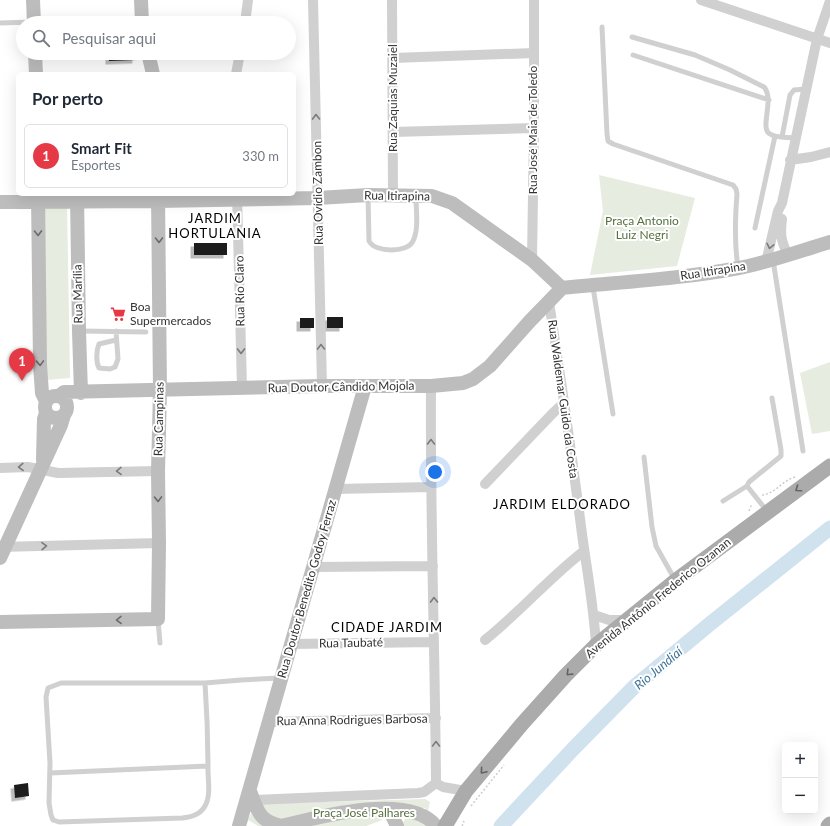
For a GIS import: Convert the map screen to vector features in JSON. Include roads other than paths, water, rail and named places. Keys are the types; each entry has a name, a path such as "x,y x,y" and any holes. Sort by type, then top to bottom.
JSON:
{"main road":[{"name":"Avenida Antônio Frederico Ozanan","path":"445,826 466,791 522,724 566,675 596,645 629,620 675,581 830,466"}],"street":[{"path":"33,0 34,16"},
{"path":"141,0 142,16"},
{"path":"246,16 248,0"},
{"name":"Rua Ovídio Zambon","path":"313,0 322,386"},
{"name":"Rua Zaquias Muzaiel","path":"392,0 394,58 393,195"},
{"name":"Rua José Maia de Toledo","path":"532,260 534,0"},
{"path":"702,0 830,43"},
{"path":"770,261 778,211 782,203 805,89 817,39 830,1"},
{"path":"394,58 534,53"},
{"path":"35,60 36,72"},
{"path":"150,60 153,72"},
{"path":"236,72 239,60"},
{"path":"393,132 534,128"},
{"path":"790,160 830,152"},
{"name":"Rua Itirapina","path":"0,202 38,198 318,198 368,195 432,196 452,203 532,260 562,288 682,277 738,268 770,261 830,242"},
{"name":"Rua Río Claro","path":"238,197 242,388"},
{"path":"38,198 40,365 42,393 51,417 61,417 82,393"},
{"name":"Rua Marília","path":"77,198 79,331 82,393"},
{"name":"Rua Campinas","path":"158,198 160,390 158,471 158,619"},
{"path":"782,203 783,212 780,233 788,255"},
{"name":"Rua Doutor Cândido Mojola","path":"46,407 50,398 59,396 64,392 82,393 322,386 431,386 463,384 482,372 501,355 529,322 562,288"},
{"name":"Rua Waldemar Guido da Costa","path":"549,302 565,402 594,615 596,645"},
{"name":"Rua Doutor Benedito Godoy Ferraz","path":"240,826 252,796 281,678 365,386"},
{"path":"431,386 430,487 433,566 436,783"},
{"path":"59,396 64,400 66,412 2,551 159,543"},
{"path":"485,484 565,402"},
{"path":"42,466 46,407"},
{"path":"0,468 42,466 58,473 158,471"},
{"path":"335,489 430,487"},
{"path":"485,640 500,628 566,565 584,550"},
{"path":"313,567 433,566"},
{"path":"594,615 609,620 629,620"},
{"path":"0,622 158,619"},
{"name":"Rua Taubaté","path":"291,644 434,642"},
{"name":"Rua Anna Rodrigues Barbosa","path":"269,722 436,718"},
{"path":"436,783 443,787 466,791"},
{"path":"436,783 424,792 418,793 252,796 259,813 273,824 282,826 356,810 389,809 420,814 436,826"},
{"path":"389,809 397,826"}],"lane":[{"path":"0,23 16,23"},
{"path":"602,27 608,141 733,185 737,194 734,235 738,268"},
{"path":"632,37 695,55 735,72 764,87 767,90 769,100 765,128 767,133 775,136 794,138"},
{"path":"633,55 769,100"},
{"path":"782,136 790,94 794,90 805,89"},
{"path":"755,228 775,136"},
{"path":"368,195 369,241 371,245 386,251 408,248 413,244 416,232 416,195"},
{"path":"770,261 803,451"},
{"path":"593,285 613,414"},
{"path":"79,331 146,332"},
{"path":"116,331 118,359 115,367 99,368 97,357 99,344 116,340"},
{"path":"723,501 748,486 748,483 781,456 772,398"},
{"path":"644,457 652,527 656,546 675,581"},
{"path":"748,486 767,512"},
{"name":"Rua Campinas","path":"158,619 160,643"},
{"path":"206,683 209,740 208,795 206,805 200,813 182,818 59,822 53,820 49,803 50,773 46,697 48,688 61,683 206,683 281,678"},
{"path":"50,773 208,766"}],"waterway":[{"name":"Rio Jundiaí","path":"501,826 635,686 830,528"}],"place":[{"name":"Boa Supermercados","path":"118,314"},
{"name":"Smart Fit","path":"22,381"}],"district":[{"name":"JARDIM HORTULANIA","path":"215,226"},
{"name":"JARDIM ELDORADO","path":"562,504"},
{"name":"CIDADE JARDIM","path":"387,627"}],"park label":[{"name":"Praça Antonio Luiz Negri","path":"642,228"},
{"name":"Praça José Palhares","path":"364,813"}]}
